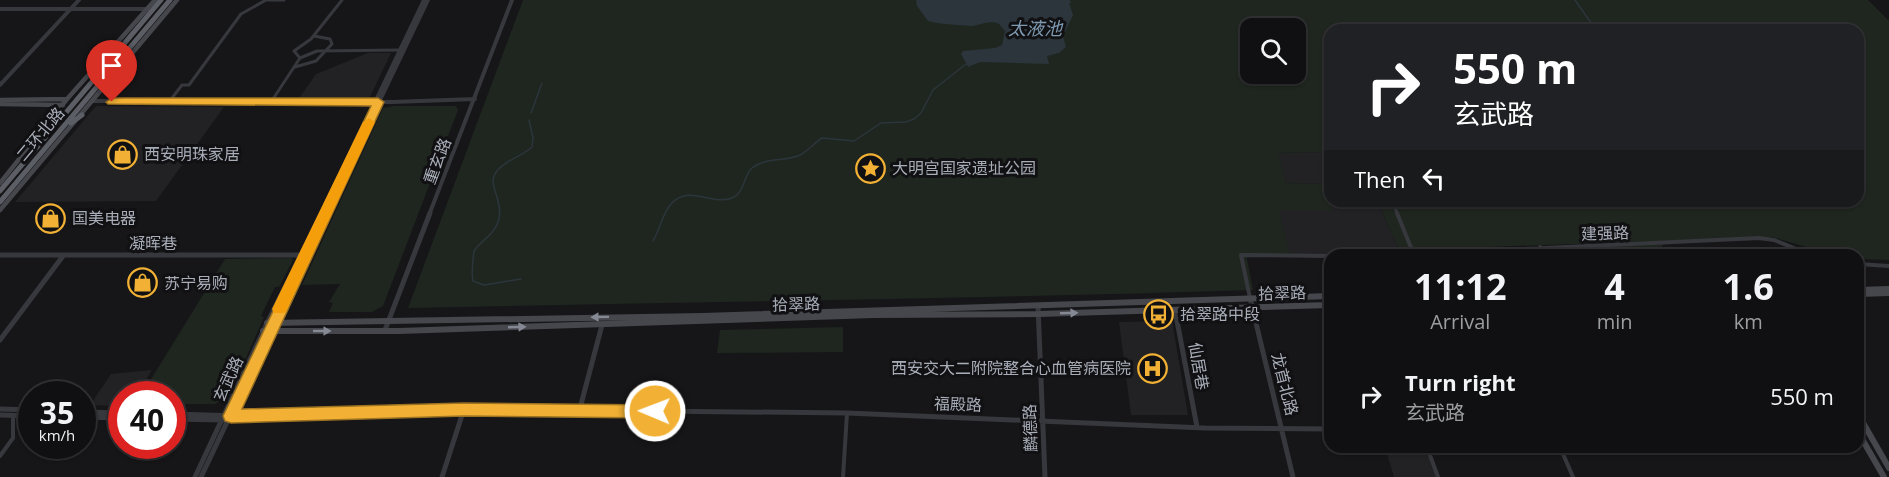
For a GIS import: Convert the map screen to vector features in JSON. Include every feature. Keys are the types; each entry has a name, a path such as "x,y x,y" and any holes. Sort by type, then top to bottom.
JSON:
{"highway":[{"name":"二环北路","path":"0,191 161,0"},
{"name":"二环北路","path":"0,202 170,0"},
{"path":"104,89 107,77"},
{"path":"61,130 82,115"}],"main road":[{"path":"0,183 67,99 155,0"},
{"path":"0,210 177,0"},
{"path":"80,85 121,47"},
{"path":"0,102 67,99"},
{"path":"0,102 63,105"},
{"path":"30,155 50,120"},
{"path":"1864,292 1889,291"},
{"name":"拾翠路","path":"270,323 1038,306 1324,296"},
{"name":"拾翠路","path":"266,331 602,325 873,315 1039,314 1324,305"},
{"path":"1864,424 1889,468"},
{"path":"1864,442 1884,477"}],"street":[{"path":"0,85 78,0"},
{"path":"170,102 182,85 189,86 241,14 259,6 266,0 284,0"},
{"path":"300,58 294,51 309,44 330,11 338,7 342,0"},
{"name":"玄武路","path":"201,477 266,331 426,0"},
{"name":"玄武路","path":"376,102 426,0"},
{"name":"重玄路","path":"385,330 513,0"},
{"path":"0,9 148,9"},
{"path":"294,67 308,65 328,51 332,44 330,39 315,36"},
{"path":"309,44 317,51"},
{"path":"271,102 300,58 317,51 400,50"},
{"path":"93,102 376,102 475,99"},
{"path":"1394,207 1412,249"},
{"name":"建强路","path":"1522,249 1759,238 1774,240 1796,249"},
{"name":"凝晖巷","path":"0,255 304,255"},
{"path":"1250,298 1241,255 1324,256"},
{"path":"0,340 63,256"},
{"path":"1864,264 1889,266"},
{"name":"龙首北路","path":"1250,298 1293,477"},
{"name":"麟德路","path":"1038,306 1045,477"},
{"name":"仙居巷","path":"1175,310 1197,427"},
{"path":"581,411 602,325"},
{"path":"0,410 18,410"},
{"path":"442,477 464,411"},
{"name":"福殿路","path":"227,417 464,411 847,413 1197,427 1324,429"},
{"path":"843,477 847,413"},
{"path":"0,415 18,415"},
{"path":"0,456 13,438 14,415"},
{"path":"186,415 227,417"},
{"path":"186,418 227,417"},
{"name":"玄武路","path":"195,477 227,417"},
{"path":"1429,453 1438,477"},
{"path":"1563,453 1573,477"}],"shaded area":[{"name":"大明宫国家遗址公园","path":"523,0 1868,0 1889,21 1889,260 1864,259 1864,249 1814,249 1772,237 1399,249 1380,207 1864,207 1864,24 1324,24 1324,152 1278,153 1286,183 1323,184 1324,207 1331,207 1332,210 1279,210 1290,255 1246,254 1253,290 408,308"},
{"path":"368,53 391,53 370,97 300,97 316,74"},
{"name":"西安明珠家居","path":"96,106 224,107 156,201 15,202"},
{"path":"456,106 458,110 383,306 372,312 329,312 333,303 329,302 340,284 302,285 383,108"},
{"path":"1324,152 1324,187 1323,184 1286,183 1277,153"},
{"path":"1330,207 1380,207 1399,249 1324,249 1324,255 1290,255 1278,210 1331,210"},
{"path":"1664,244 1660,249 1583,248"},
{"path":"291,258 293,260 279,287 275,287 261,316 264,317 230,395 215,404 186,404 186,381 150,381 225,259"},
{"name":"西安交大二附院整合心血管病医院","path":"1172,321 1188,415 1131,415 1119,322"},
{"path":"843,327 843,352 717,353 720,330"},
{"path":"152,370 145,381 108,381 108,406 96,405 96,396 111,374"},
{"path":"1387,453 1428,453 1436,477 1394,477"}],"water":[{"name":"太液池","path":"916,0 1070,0 1073,15 1063,36 1066,47 1059,53 1047,56 1049,64 980,62 968,67 961,54 963,51 995,48 1002,45 1005,31 999,24 988,22 970,26 928,21 917,6"}],"waterway":[{"path":"1575,0 1592,24"},
{"path":"653,241 668,208 678,198 692,195 716,200 732,198 742,188 749,171 757,165 800,155 822,138 854,141 881,123 906,122 914,119 921,113 933,90 966,64"},
{"path":"531,113 542,83"},
{"path":"521,279 484,285 473,281 472,266 474,251 495,229 499,219 500,212 493,183 495,174 502,166 532,147 533,138 529,120"}],"slow traffic":[{"path":"280,309 369,122"}],"place":[{"name":"西安明珠家居","path":"123,154"},
{"name":"大明宫国家遗址公园","path":"871,168"},
{"name":"国美电器","path":"51,218"},
{"name":"苏宁易购","path":"143,283"},
{"name":"拾翠路中段","path":"1159,314"},
{"name":"西安交大二附院整合心血管病医院","path":"1152,368"}],"route":[{"path":"112,102 378,102 231,416 464,409 655,411"}]}
